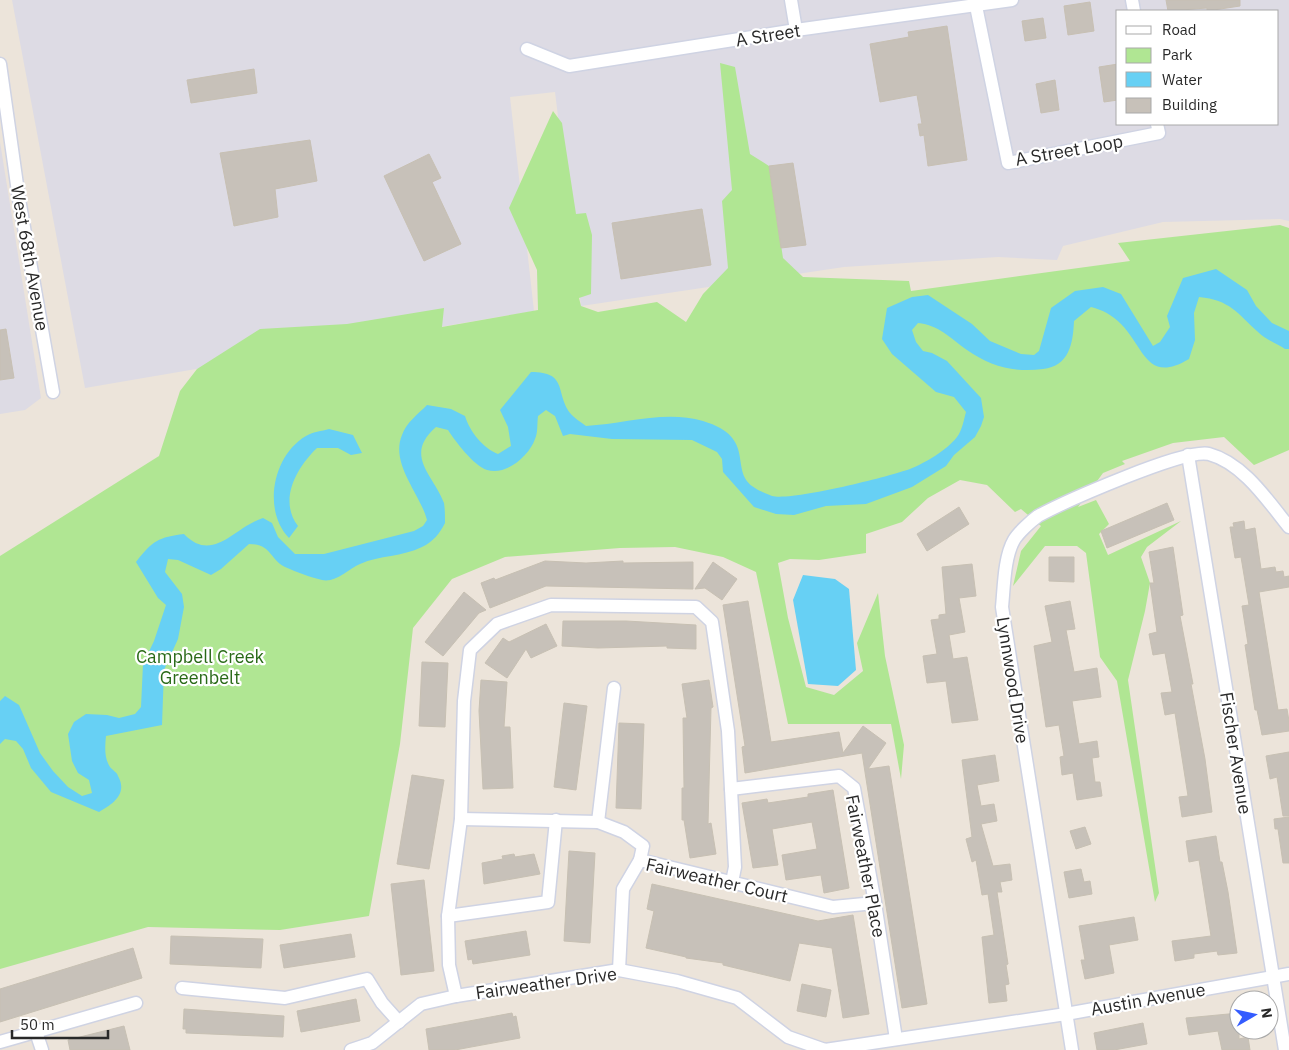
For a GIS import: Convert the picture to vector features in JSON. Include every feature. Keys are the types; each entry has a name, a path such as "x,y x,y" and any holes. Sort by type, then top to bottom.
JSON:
{"street":[{"path":"791,0 796,30"},
{"name":"A Street","path":"527,49 569,66 796,30 1012,0"},
{"name":"A Street Loop","path":"976,6 1008,163 1159,133 1157,125"},
{"name":"West 68th Avenue","path":"0,64 19,199 53,392"},
{"name":"Lynnwood Drive","path":"1072,1050 1002,608 1006,568 1014,540 1036,518 1083,494 1188,455 1206,453 1224,459 1255,486 1289,527"},
{"name":"Fischer Avenue","path":"1188,455 1285,1050"},
{"path":"456,996 449,965 448,916 461,819 464,701 470,650 497,624 551,605 696,607 712,622 728,731 735,867 732,882"},
{"path":"598,822 614,688"},
{"name":"Fairweather Place","path":"731,789 839,776 854,788 875,903 896,1039"},
{"path":"461,819 598,822 624,832 643,846 640,860"},
{"path":"448,916 548,902 556,820"},
{"name":"Fairweather Court","path":"619,970 622,889 640,860 834,907 875,903"},
{"name":"Fairweather Drive","path":"350,1050 372,1043 421,1004 456,996 619,970 677,982 737,998 788,1037 826,1050 1066,1014"},
{"name":"Austin Avenue","path":"1066,1014 1289,974"},
{"path":"182,988 285,998 367,979 382,1003 399,1022"},
{"path":"0,1042 136,1003"},
{"path":"36,1032 42,1050"}],"shaded area":[{"path":"12,0 1289,0 1289,221 1280,219 1163,222 1063,246 1057,260 998,257 844,267 581,306 555,92 510,97 534,311 85,388"},
{"path":"0,142 41,398 25,410 0,414"}],"green space":[{"name":"Campbell Creek Greenbelt","path":"720,63 735,67 750,154 769,166 783,258 803,277 909,281 911,291 1130,261 1118,243 1280,225 1289,228 1289,450 1254,465 1224,437 1173,443 1122,461 1125,464 1103,473 1078,507 1096,500 1109,524 1099,534 1108,555 1181,521 1147,547 1141,557 1150,583 1128,680 1159,893 1155,902 1117,681 1100,657 1086,553 1077,546 1045,546 1013,586 1021,551 1041,526 1021,509 1015,512 987,485 960,480 928,498 902,522 866,534 866,553 819,560 790,559 778,563 788,618 806,687 834,695 863,671 857,643 878,593 885,656 904,745 901,779 891,724 788,724 756,572 723,557 675,547 620,548 505,557 452,579 413,628 400,744 369,916 280,930 148,927 0,969 0,556 159,456 180,391 197,369 260,329 347,324 444,308 442,327 538,310 537,270 509,208 553,111 562,123 576,214 586,213 592,235 591,294 579,298 581,306 598,312 657,302 686,322 703,294 728,268 722,201 732,190"}],"water":[{"path":"1216,269 1247,290 1256,306 1272,323 1289,331 1289,349 1285,349 1264,337 1226,304 1199,297 1194,313 1195,340 1189,359 1175,366 1164,368 1155,366 1148,360 1121,324 1114,318 1103,311 1091,307 1074,321 1071,346 1064,359 1052,367 1043,369 1012,369 994,364 976,356 938,329 918,323 912,330 916,342 923,351 932,353 947,361 981,398 984,417 975,437 954,455 946,466 912,487 866,504 826,506 794,515 776,514 754,507 723,472 722,459 717,452 692,440 612,439 570,434 563,436 555,416 546,410 538,416 536,437 528,452 516,463 502,470 494,471 482,468 465,453 448,430 436,427 426,437 421,456 428,474 444,503 445,523 436,537 422,547 407,553 368,561 355,566 337,578 327,580 298,573 285,567 262,546 249,544 221,569 211,575 178,560 168,559 165,572 182,594 184,607 178,639 164,670 162,725 106,736 107,760 121,782 118,798 109,806 99,812 51,792 31,768 23,749 16,741 5,739 0,744 0,701 5,696 19,705 40,753 53,771 68,787 82,796 92,793 89,780 78,773 72,761 68,734 74,722 86,714 107,715 119,718 135,714 141,707 143,664 154,641 166,605 158,598 136,562 142,555 157,541 175,535 184,534 195,542 204,545 224,541 263,518 272,523 278,537 295,554 324,554 414,531 423,526 427,520 403,468 399,446 406,427 427,405 451,409 465,416 470,428 478,439 487,448 498,454 511,446 508,427 500,410 531,372 543,373 551,375 556,379 570,413 586,426 659,417 689,418 703,421 720,428 731,436 740,454 743,473 747,481 757,489 772,496 783,497 819,492 910,469 948,447 962,428 966,412 954,397 936,392 892,354 882,339 887,308 912,297 928,295 972,324 990,341 1021,354 1034,355 1039,351 1051,308 1075,291 1103,287 1121,294 1153,346 1160,342 1170,327 1167,316 1183,278"},
{"path":"329,429 353,435 362,453 351,455 338,448 317,448 310,456 292,484 290,506 292,516 298,526 289,538 281,526 276,513 274,498 279,469 295,445 308,435"},
{"path":"803,575 835,579 849,589 856,670 838,686 808,684 793,600"}],"building":[{"path":"1166,0 1240,0 1240,6 1214,10 1207,10 1207,8 1168,10"},
{"path":"1090,2 1094,31 1068,35 1064,6"},
{"path":"1043,18 1046,38 1025,41 1022,21"},
{"path":"947,26 967,160 928,166 924,135 920,136 918,124 922,124 917,95 880,102 870,44 909,37 908,32"},
{"path":"1116,64 1116,100 1104,102 1099,67"},
{"path":"254,69 257,93 191,103 187,80"},
{"path":"1055,80 1059,110 1041,113 1036,84"},
{"path":"310,140 317,181 275,189 278,217 234,226 220,153"},
{"path":"429,154 441,178 432,182 461,244 424,261 384,176"},
{"path":"793,163 806,245 781,248 769,166"},
{"path":"702,209 711,265 621,279 612,223"},
{"path":"6,329 14,378 0,380 0,330"},
{"path":"1167,503 1174,520 1107,548 1101,531"},
{"path":"959,507 969,524 927,551 917,534"},
{"path":"1244,521 1245,530 1255,528 1261,569 1275,567 1276,572 1283,571 1284,577 1289,576 1289,587 1259,592 1278,710 1287,709 1289,731 1262,735 1257,710 1255,710 1245,645 1248,644 1242,606 1249,605 1241,557 1235,558 1230,527 1234,527 1233,523"},
{"path":"1173,547 1183,615 1180,616 1193,684 1191,684 1205,759 1212,812 1182,817 1179,797 1188,796 1175,713 1165,715 1161,693 1172,692 1165,653 1153,655 1149,634 1157,632 1150,583 1154,583 1149,552"},
{"path":"1049,557 1074,557 1074,582 1049,581"},
{"path":"545,561 586,563 623,561 623,563 693,562 693,589 546,586 490,608 481,583 494,578 495,580"},
{"path":"713,562 737,579 722,600 705,588 695,589"},
{"path":"972,564 976,596 959,598 965,632 949,635 953,659 967,657 978,720 952,723 946,681 927,683 923,656 937,654 931,620 939,619 939,615 946,614 942,567"},
{"path":"464,592 486,610 479,613 443,656 425,642"},
{"path":"748,601 771,742 839,732 843,753 863,726 886,743 868,769 889,766 927,1004 902,1008 862,753 745,773 742,747 745,746 723,605"},
{"path":"1070,601 1075,629 1066,630 1074,672 1097,668 1101,697 1072,701 1079,744 1097,741 1099,757 1092,758 1095,782 1100,782 1102,796 1077,800 1073,773 1062,775 1060,757 1064,756 1059,725 1046,727 1034,646 1052,642 1045,606"},
{"path":"563,621 626,621 696,625 696,649 667,648 667,646 598,648 562,646"},
{"path":"546,624 557,646 531,658 526,649 507,678 485,663 503,638 509,642"},
{"path":"422,662 448,663 445,727 419,726"},
{"path":"481,680 507,682 504,727 510,727 513,788 483,789 479,711"},
{"path":"709,680 713,707 711,708 708,824 711,823 716,854 690,858 684,820 682,820 682,788 684,788 683,718 687,718 682,684"},
{"path":"564,703 587,706 576,790 554,787"},
{"path":"619,723 644,724 641,809 616,808"},
{"path":"1289,752 1289,816 1283,816 1277,777 1270,779 1266,756"},
{"path":"995,755 999,781 977,785 981,806 994,804 997,821 981,824 993,866 1010,864 1012,880 1000,882 1002,892 997,892 1008,964 1006,965 1009,984 1005,985 1007,1001 989,1003 982,937 994,935 988,894 982,895 976,860 972,862 966,839 972,837 962,760"},
{"path":"412,775 444,780 429,869 397,864"},
{"path":"833,790 849,888 824,893 821,875 786,880 782,855 817,849 812,822 772,829 778,865 753,868 742,803 767,799 768,803 808,797 808,794"},
{"path":"1289,817 1289,863 1283,863 1278,829 1275,829 1274,819"},
{"path":"1085,827 1091,844 1076,849 1070,831"},
{"path":"1216,836 1220,862 1222,862 1228,892 1237,953 1218,955 1217,951 1194,954 1194,958 1175,961 1172,941 1211,936 1199,860 1189,862 1186,841"},
{"path":"569,851 595,853 590,943 564,941"},
{"path":"514,854 515,857 534,854 540,874 484,884 482,863 503,859 502,856"},
{"path":"1081,869 1084,882 1090,881 1092,894 1069,898 1064,872"},
{"path":"424,880 434,971 401,975 391,884"},
{"path":"652,884 818,921 853,915 869,1014 843,1018 832,948 799,943 790,981 723,965 723,963 686,958 646,948 654,911 647,909"},
{"path":"1134,917 1138,940 1109,945 1114,973 1085,979 1081,960 1085,960 1079,926"},
{"path":"526,931 530,955 473,964 472,959 468,960 465,941"},
{"path":"351,934 355,957 284,968 280,945"},
{"path":"171,936 263,939 261,968 170,964"},
{"path":"133,948 142,978 0,1022 0,989"},
{"path":"802,984 831,990 826,1017 797,1011"},
{"path":"356,999 360,1021 301,1032 297,1011"},
{"path":"184,1009 284,1016 283,1037 186,1033 186,1029 183,1029"},
{"path":"512,1013 513,1017 516,1016 520,1038 455,1050 429,1050 426,1029"},
{"path":"1229,1014 1229,1040 1248,1040 1250,1050 1222,1050 1218,1031 1189,1035 1186,1018"},
{"path":"1143,1023 1147,1044 1114,1050 1097,1050 1094,1033"},
{"path":"124,1026 130,1050 70,1050 68,1040"}]}
